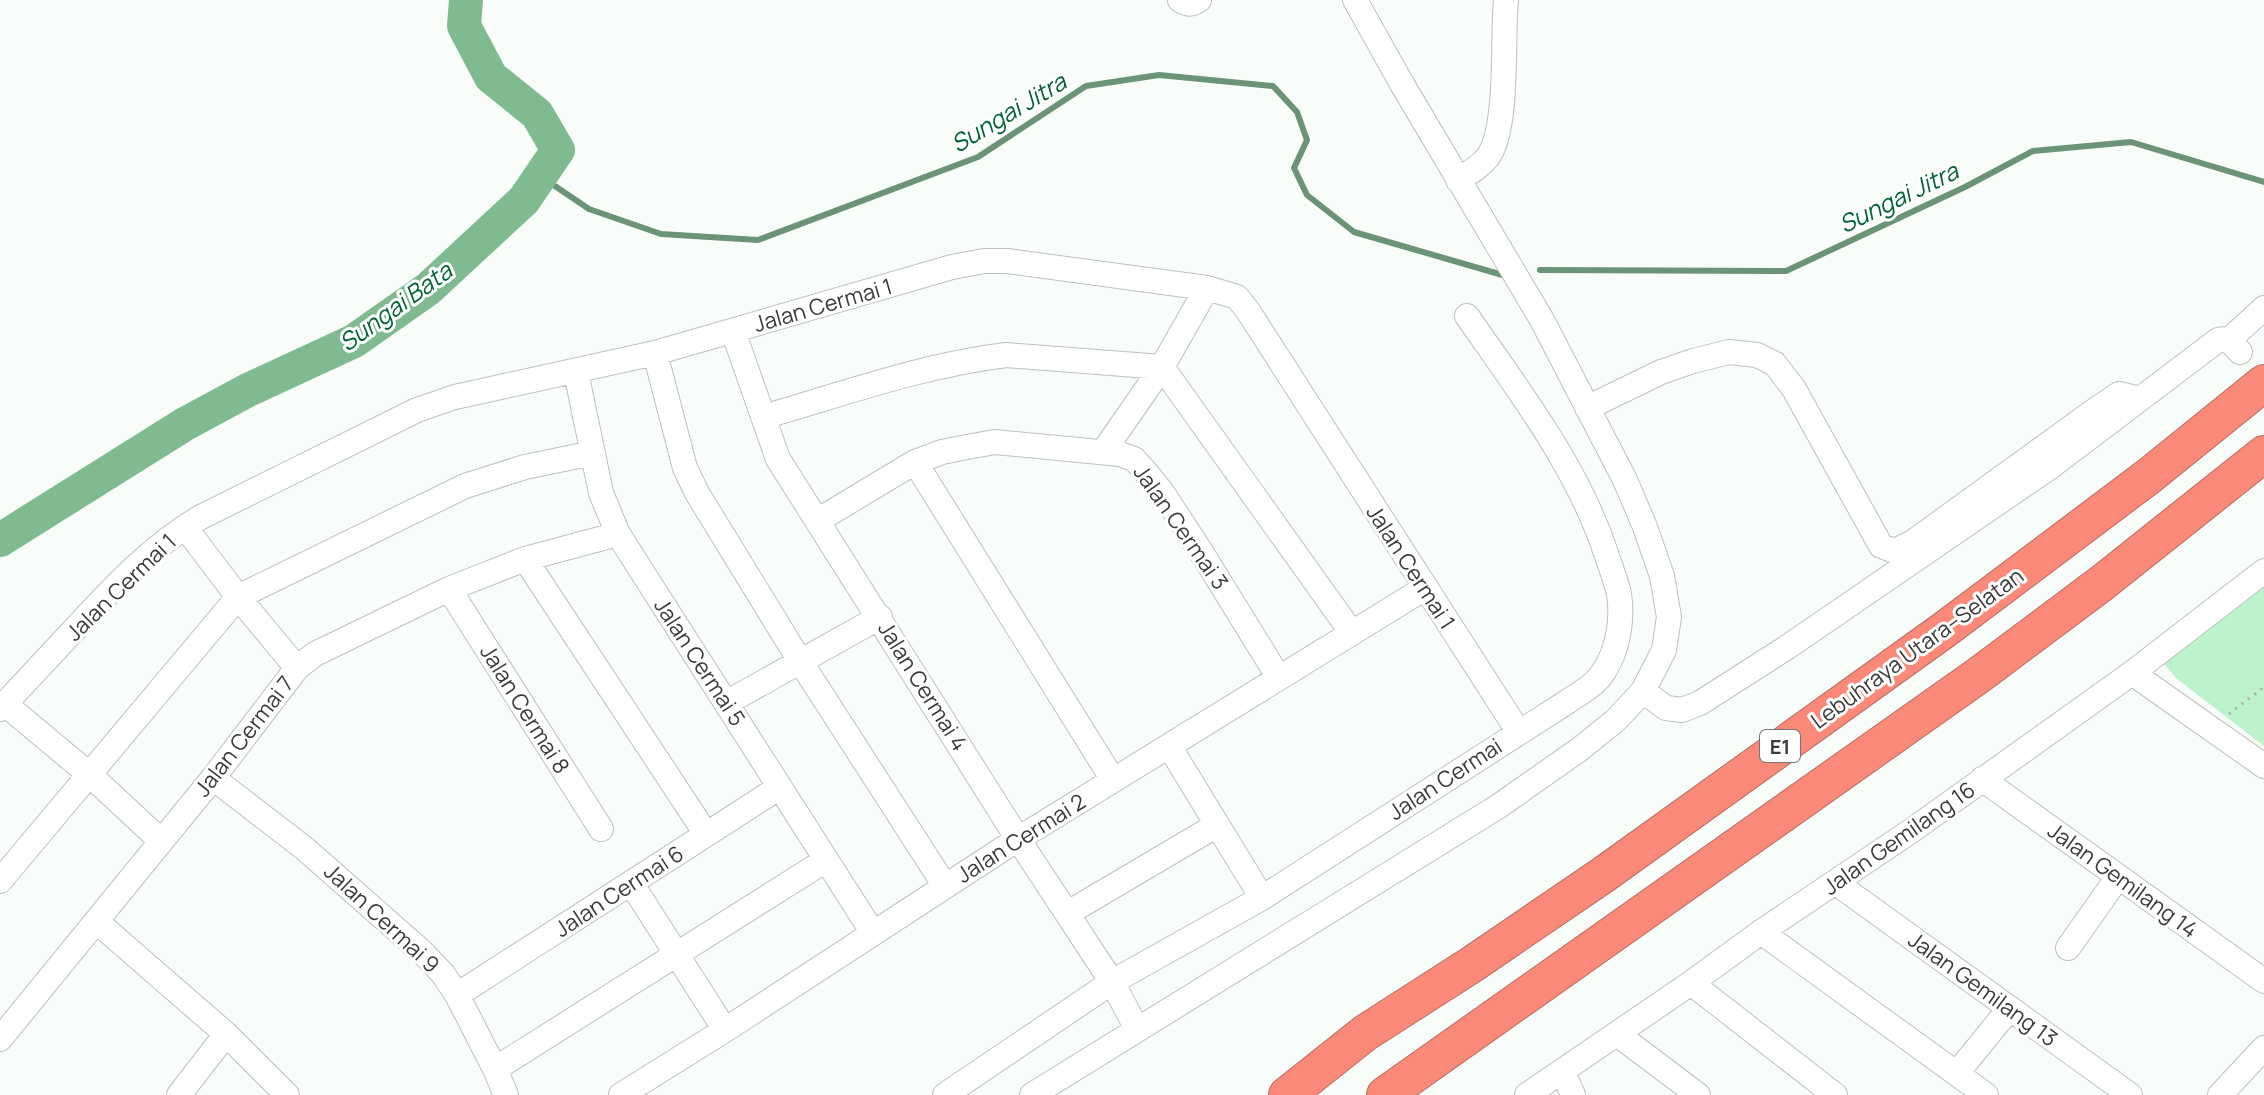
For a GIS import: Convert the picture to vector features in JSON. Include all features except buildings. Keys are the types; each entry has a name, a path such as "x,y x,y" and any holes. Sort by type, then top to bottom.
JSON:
{"highway":[{"name":"Lebuhraya Utara–Selatan","path":"1287,1095 1365,1033 1603,875 1944,630 2149,476 2264,383"},
{"name":"E1","path":"1387,1094 1979,675 2102,583 2264,454"},
{"path":"1256,1095 1365,1033"}],"street":[{"path":"1180,0 1194,4 1199,0"},
{"path":"1032,1095 1499,806 1580,749 1616,720 1643,691 1664,650 1669,617 1662,576 1625,480 1542,320 1355,0"},
{"path":"1458,180 1486,160 1497,136 1506,0"},
{"name":"Jalan Cermai 1","path":"3,706 137,564 185,527 417,410 455,397 655,353 952,267 984,261 1007,261 1207,288 1237,297 1518,731"},
{"path":"1103,452 1162,367 1207,288"},
{"path":"1643,691 1666,708 1682,710 1700,703 1786,648 2053,465 2218,340 2224,338 2234,346 2264,308"},
{"name":"Jalan Cermai","path":"945,1095 1112,982 1262,898 1567,702 1603,674 1615,648 1619,595 1601,539 1587,504 1541,424 1467,316"},
{"name":"Jalan Cermai 4","path":"733,331 778,459 1112,982 1137,1029"},
{"path":"1587,408 1661,372 1693,361 1729,352 1757,355 1775,364 1794,389 1881,546 1895,551 1913,542 2119,394 2140,399"},
{"path":"655,353 685,468 697,493 800,661 945,886"},
{"path":"763,417 946,364 985,357 1006,355 1162,367"},
{"path":"1162,367 1352,633"},
{"name":"Jalan Cermai 5","path":"576,372 601,493 618,534 873,933"},
{"name":"Jalan Cermai 3","path":"817,521 915,462 942,452 995,442 1120,454 1134,459 1145,471 1200,550 1279,678"},
{"path":"0,881 238,597 465,486 525,467 593,453"},
{"path":"915,462 1113,780"},
{"path":"185,527 297,668"},
{"name":"Jalan Cermai 7","path":"0,1039 213,778 297,668 315,654 449,589 525,559 618,534"},
{"path":"525,559 706,834"},
{"name":"Jalan Gemilang 16","path":"1527,1095 1836,883 2132,673 2264,571"},
{"name":"Jalan Cermai 2","path":"621,1095 1018,839 1425,588"},
{"name":"Jalan Cermai 8","path":"449,589 601,829"},
{"path":"726,703 880,617"},
{"path":"2132,673 2264,766"},
{"path":"3,706 90,775 161,841"},
{"path":"1169,746 1262,898"},
{"name":"Jalan Cermai 9","path":"213,778 304,848 443,974 457,995 506,1095"},
{"name":"Jalan Gemilang 14","path":"1982,779 2264,981"},
{"name":"Jalan Cermai 6","path":"457,995 780,787"},
{"path":"1068,913 1217,825"},
{"path":"495,1069 826,860"},
{"path":"2068,948 2118,877"},
{"path":"631,883 725,1030"},
{"name":"Jalan Gemilang 13","path":"1836,883 2130,1095"},
{"path":"96,921 226,1034 287,1095"},
{"path":"1761,932 1986,1095"},
{"path":"1691,983 1835,1095"},
{"path":"1957,1073 2010,1008"},
{"path":"179,1095 226,1034"},
{"path":"1617,1034 1698,1095"},
{"path":"2220,1095 2264,1048"},
{"path":"1563,1072 1573,1095"}],"path":[{"path":"2212,728 2264,687"}],"green space":[{"path":"2264,578 2264,746 2176,678 2161,660"}],"waterway":[{"name":"Sungai Bata","path":"0,540 185,424 248,390 354,341 428,289 524,200 558,150 537,114 491,77 464,26 466,0"},
{"name":"Sungai Jitra","path":"540,176 589,209 661,234 758,240 978,157 1086,86 1159,75 1273,86 1297,112 1307,140 1294,168 1307,195 1354,232 1506,276"},
{"name":"Sungai Jitra","path":"1540,270 1786,271 1965,187 2033,151 2131,142 2264,182"}]}
